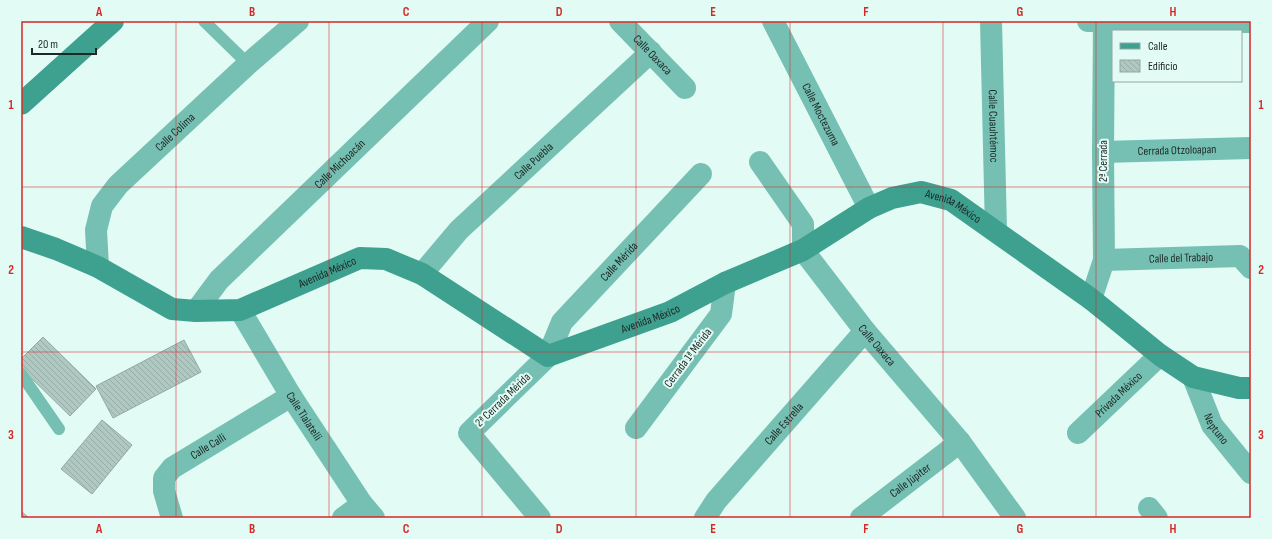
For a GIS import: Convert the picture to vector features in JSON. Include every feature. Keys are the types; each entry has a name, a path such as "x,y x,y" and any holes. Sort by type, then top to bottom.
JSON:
{"street":[{"path":"21,104 113,21"},
{"name":"Calle Colima","path":"98,267 96,230 102,206 118,185 248,64 298,21"},
{"name":"Calle Michoacán","path":"196,311 219,280 488,21"},
{"name":"Calle Oaxaca","path":"620,21 685,88"},
{"name":"Calle Moctezuma","path":"774,21 869,208"},
{"name":"Calle Cuauhtémoc","path":"992,21 996,231"},
{"path":"1088,21 1251,22"},
{"name":"2ª Cerrada","path":"1091,299 1104,260 1104,21"},
{"name":"Calle Puebla","path":"422,274 459,230 651,52"},
{"name":"Cerrada Otzoloapan","path":"1103,152 1251,148"},
{"path":"760,162 803,224 803,250"},
{"name":"Calle Mérida","path":"548,356 562,322 701,174"},
{"name":"Avenida México","path":"21,237 56,249 98,267 172,309 196,311 240,310 360,258 386,260 422,274 548,356 670,312 725,283 803,250 869,208 892,198 921,192 951,200 1091,299 1160,355 1193,377 1239,388 1251,388"},
{"name":"Calle Oaxaca","path":"803,250 865,330 960,442 1015,518"},
{"name":"Calle del Trabajo","path":"1104,260 1240,256 1251,268"},
{"name":"Cerrada 1ª Mérida","path":"636,428 721,314 725,283"},
{"name":"Calle Tlalatelli","path":"240,310 291,396 368,511"},
{"name":"Calle Estrella","path":"705,518 716,501 865,330"},
{"name":"Privada México","path":"1078,433 1160,355"},
{"name":"2ª Cerrada Mérida","path":"540,518 469,433 548,356"},
{"name":"Neptuno","path":"1193,377 1212,425 1251,473"},
{"name":"Calle Calli","path":"172,518 164,491 164,478 172,468 291,396"},
{"name":"Calle Júpiter","path":"861,518 960,442"},
{"path":"343,518 368,511"}],"lane":[{"path":"204,21 248,64"},
{"path":"21,374 59,429"}],"building":[{"path":"43,337 96,389 70,416 21,368 21,359"},
{"path":"184,340 201,372 113,418 96,386"},
{"path":"102,420 132,445 92,494 61,469"},
{"path":"21,511 29,518 21,518"}]}
